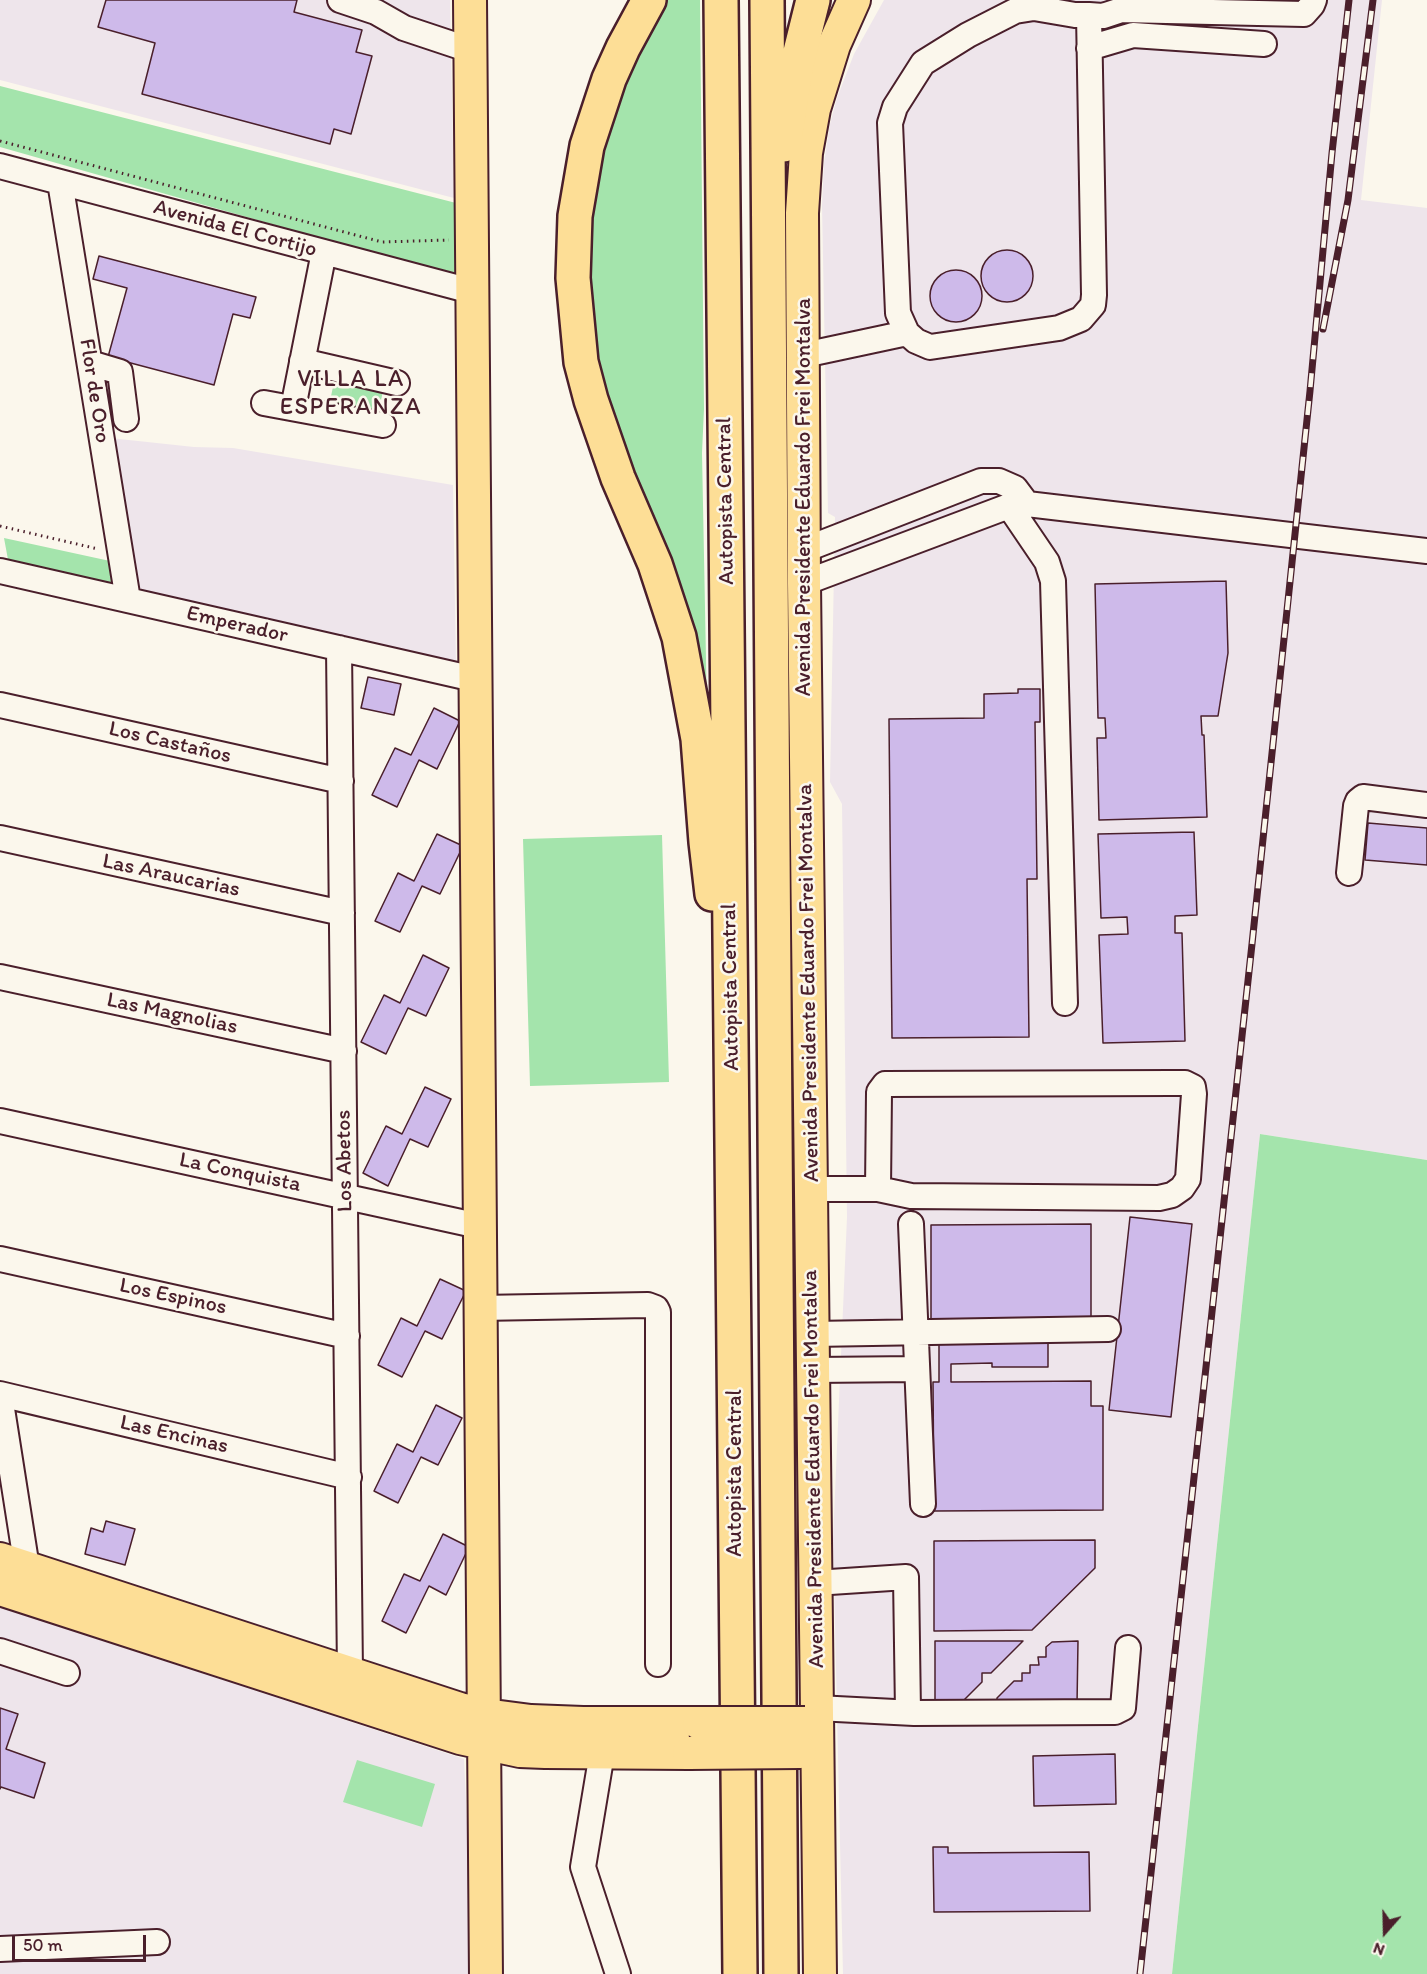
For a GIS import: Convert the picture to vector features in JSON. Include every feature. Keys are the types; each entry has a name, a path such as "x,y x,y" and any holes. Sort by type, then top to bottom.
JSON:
{"highway":[{"path":"649,0 609,79 587,146 580,177 574,225 575,312 581,362 591,400 618,478 655,564 679,637 698,739 710,880 731,991"},
{"name":"Autopista Central","path":"721,0 740,1974"},
{"name":"Autopista Central","path":"767,0 781,1974"},
{"path":"769,269 797,64 813,0"}],"main road":[{"path":"470,0 486,1974"},
{"name":"Avenida Presidente Eduardo Frei Montalva","path":"820,1974 811,1731 815,1584 802,213 806,153 814,109 826,67 854,0"},
{"path":"14,1564 116,1612 343,1702 460,1738 484,1730 531,1721 699,1723 811,1731"},
{"path":"0,1589 116,1612 350,1673 460,1709 484,1730 520,1750 602,1754 689,1753 811,1731"}],"street":[{"path":"1089,15 1093,305 1081,319 1059,328 930,347 916,341 907,333 898,314 890,123 895,107 923,63 968,35 1015,11 1036,4 1103,16 1121,10 1304,14 1314,0"},
{"path":"349,1 376,12 404,28 471,50"},
{"path":"1089,48 1133,35 1264,44"},
{"name":"Avenida El Cortijo","path":"0,166 471,291"},
{"name":"Flor de Oro","path":"60,182 128,600"},
{"path":"292,408 324,252"},
{"path":"804,354 907,333"},
{"path":"302,362 397,383"},
{"path":"90,363 120,372 126,419"},
{"path":"264,403 383,425"},
{"path":"804,550 981,481 999,481 1015,488 1018,505 1047,562 1053,581 1065,1003"},
{"path":"804,583 1018,505 1427,551"},
{"name":"Emperador","path":"0,571 474,680"},
{"name":"Los Abetos","path":"339,648 350,1673"},
{"name":"Los Castaños","path":"0,705 340,781"},
{"path":"1349,873 1358,801 1364,798 1427,805"},
{"name":"Las Araucarias","path":"0,838 342,913"},
{"name":"Las Magnolias","path":"0,977 344,1051"},
{"path":"811,1189 878,1189 911,1196 1159,1198 1182,1188 1188,1179 1193,1087 1185,1083 885,1084 879,1092 878,1189"},
{"name":"La Conquista","path":"0,1121 479,1226"},
{"path":"911,1224 923,1504"},
{"name":"Los Espinos","path":"0,1259 347,1336"},
{"path":"480,1308 648,1305 656,1308 658,1312 658,1664"},
{"path":"813,1334 1107,1329"},
{"path":"813,1370 917,1369"},
{"path":"0,1395 14,1564"},
{"name":"Las Encinas","path":"0,1395 349,1477"},
{"path":"815,1584 906,1577 908,1712"},
{"path":"811,1731 908,1712 1114,1712 1123,1708 1128,1648"},
{"path":"0,1651 67,1672"},
{"path":"602,1754 583,1867 618,1974"},
{"path":"0,1949 157,1942"}],"path":[{"path":"0,141 382,242 472,241"},
{"path":"0,526 120,554"}],"shaded area":[{"path":"0,0 450,0 454,198 0,80"},
{"path":"884,0 1382,0 1361,200 1427,208 1427,1160 1260,1134 1172,1974 843,1974 833,1539 847,1217 842,804 830,782 835,517 828,513 822,206 824,163 837,98 854,54"},
{"path":"110,438 194,447 233,448 453,485 456,665 141,594 134,585"},
{"path":"0,1607 464,1759 474,1974 0,1974"}],"green space":[{"path":"663,0 700,0 704,409 702,453 707,711 607,413 593,359 585,249 606,122"},
{"path":"0,86 456,203 458,277 0,147"},
{"path":"335,377 384,386 378,415 329,406"},
{"path":"4,538 110,561 115,589 9,565"},
{"path":"662,835 669,1082 530,1086 523,839"},
{"path":"1260,1134 1427,1160 1427,1974 1172,1974"},
{"path":"357,1760 435,1784 422,1827 343,1802"}],"building":[{"path":"106,0 297,0 294,12 362,30 356,52 372,56 351,134 334,129 330,144 142,94 155,43 98,27"},
{"path":"1007,250 1021,254 1029,262 1033,276 1029,290 1021,298 1007,302 993,298 985,290 981,276 985,262 993,254"},
{"path":"99,256 256,297 250,318 233,314 214,385 108,357 127,288 93,279"},
{"path":"956,270 970,274 978,282 982,296 978,310 970,318 956,322 942,318 934,310 930,296 934,282 942,274"},
{"path":"1226,581 1228,653 1218,716 1201,716 1202,735 1204,735 1207,817 1099,820 1097,738 1106,738 1105,718 1098,718 1095,584"},
{"path":"368,677 401,684 394,715 361,708"},
{"path":"1018,689 1040,689 1040,722 1035,722 1037,879 1027,879 1029,1037 892,1038 889,719 984,718 984,694 1018,693"},
{"path":"434,708 460,721 437,769 419,760 397,807 372,795 395,748 411,755"},
{"path":"1368,823 1427,828 1427,865 1365,860"},
{"path":"1194,832 1197,915 1175,916 1175,933 1182,933 1185,1041 1103,1043 1099,935 1128,934 1127,917 1101,918 1098,834"},
{"path":"437,834 463,846 440,894 422,886 400,932 375,921 398,873 414,881"},
{"path":"423,955 449,968 426,1016 408,1008 386,1054 361,1042 384,995 400,1003"},
{"path":"425,1087 451,1099 428,1147 410,1139 388,1186 363,1173 386,1126 402,1134"},
{"path":"1130,1217 1192,1224 1171,1417 1109,1410"},
{"path":"1091,1224 1091,1321 931,1321 931,1225"},
{"path":"440,1279 466,1291 442,1339 425,1331 402,1377 378,1365 401,1318 417,1326"},
{"path":"1048,1334 1048,1367 992,1367 992,1363 951,1364 951,1382 1091,1381 1091,1406 1103,1406 1103,1510 934,1511 933,1382 939,1382 939,1339"},
{"path":"436,1405 462,1418 438,1465 421,1457 398,1503 374,1491 397,1444 413,1452"},
{"path":"106,1521 135,1529 125,1565 85,1554 91,1528 103,1532"},
{"path":"443,1534 469,1547 446,1595 429,1586 406,1633 382,1621 404,1574 420,1581"},
{"path":"1095,1540 1095,1568 1032,1630 934,1631 934,1541"},
{"path":"935,1641 1023,1641 991,1673 982,1673 982,1682 958,1706 935,1706"},
{"path":"1078,1641 1077,1705 997,1705 997,1698 1014,1681 1022,1681 1022,1673 1030,1673 1030,1665 1039,1665 1038,1657 1046,1657 1046,1647 1052,1642"},
{"path":"0,1708 18,1714 6,1749 45,1763 34,1798 1,1787 0,1789"},
{"path":"1115,1754 1116,1804 1034,1806 1033,1756"},
{"path":"933,1847 948,1847 948,1853 1089,1852 1090,1911 934,1912"}],"railway":[{"path":"1140,1974 1252,944 1349,0"},
{"path":"1323,329 1348,200 1373,0"}],"district":[{"name":"VILLA LA ESPERANZA","path":"351,394"}]}
